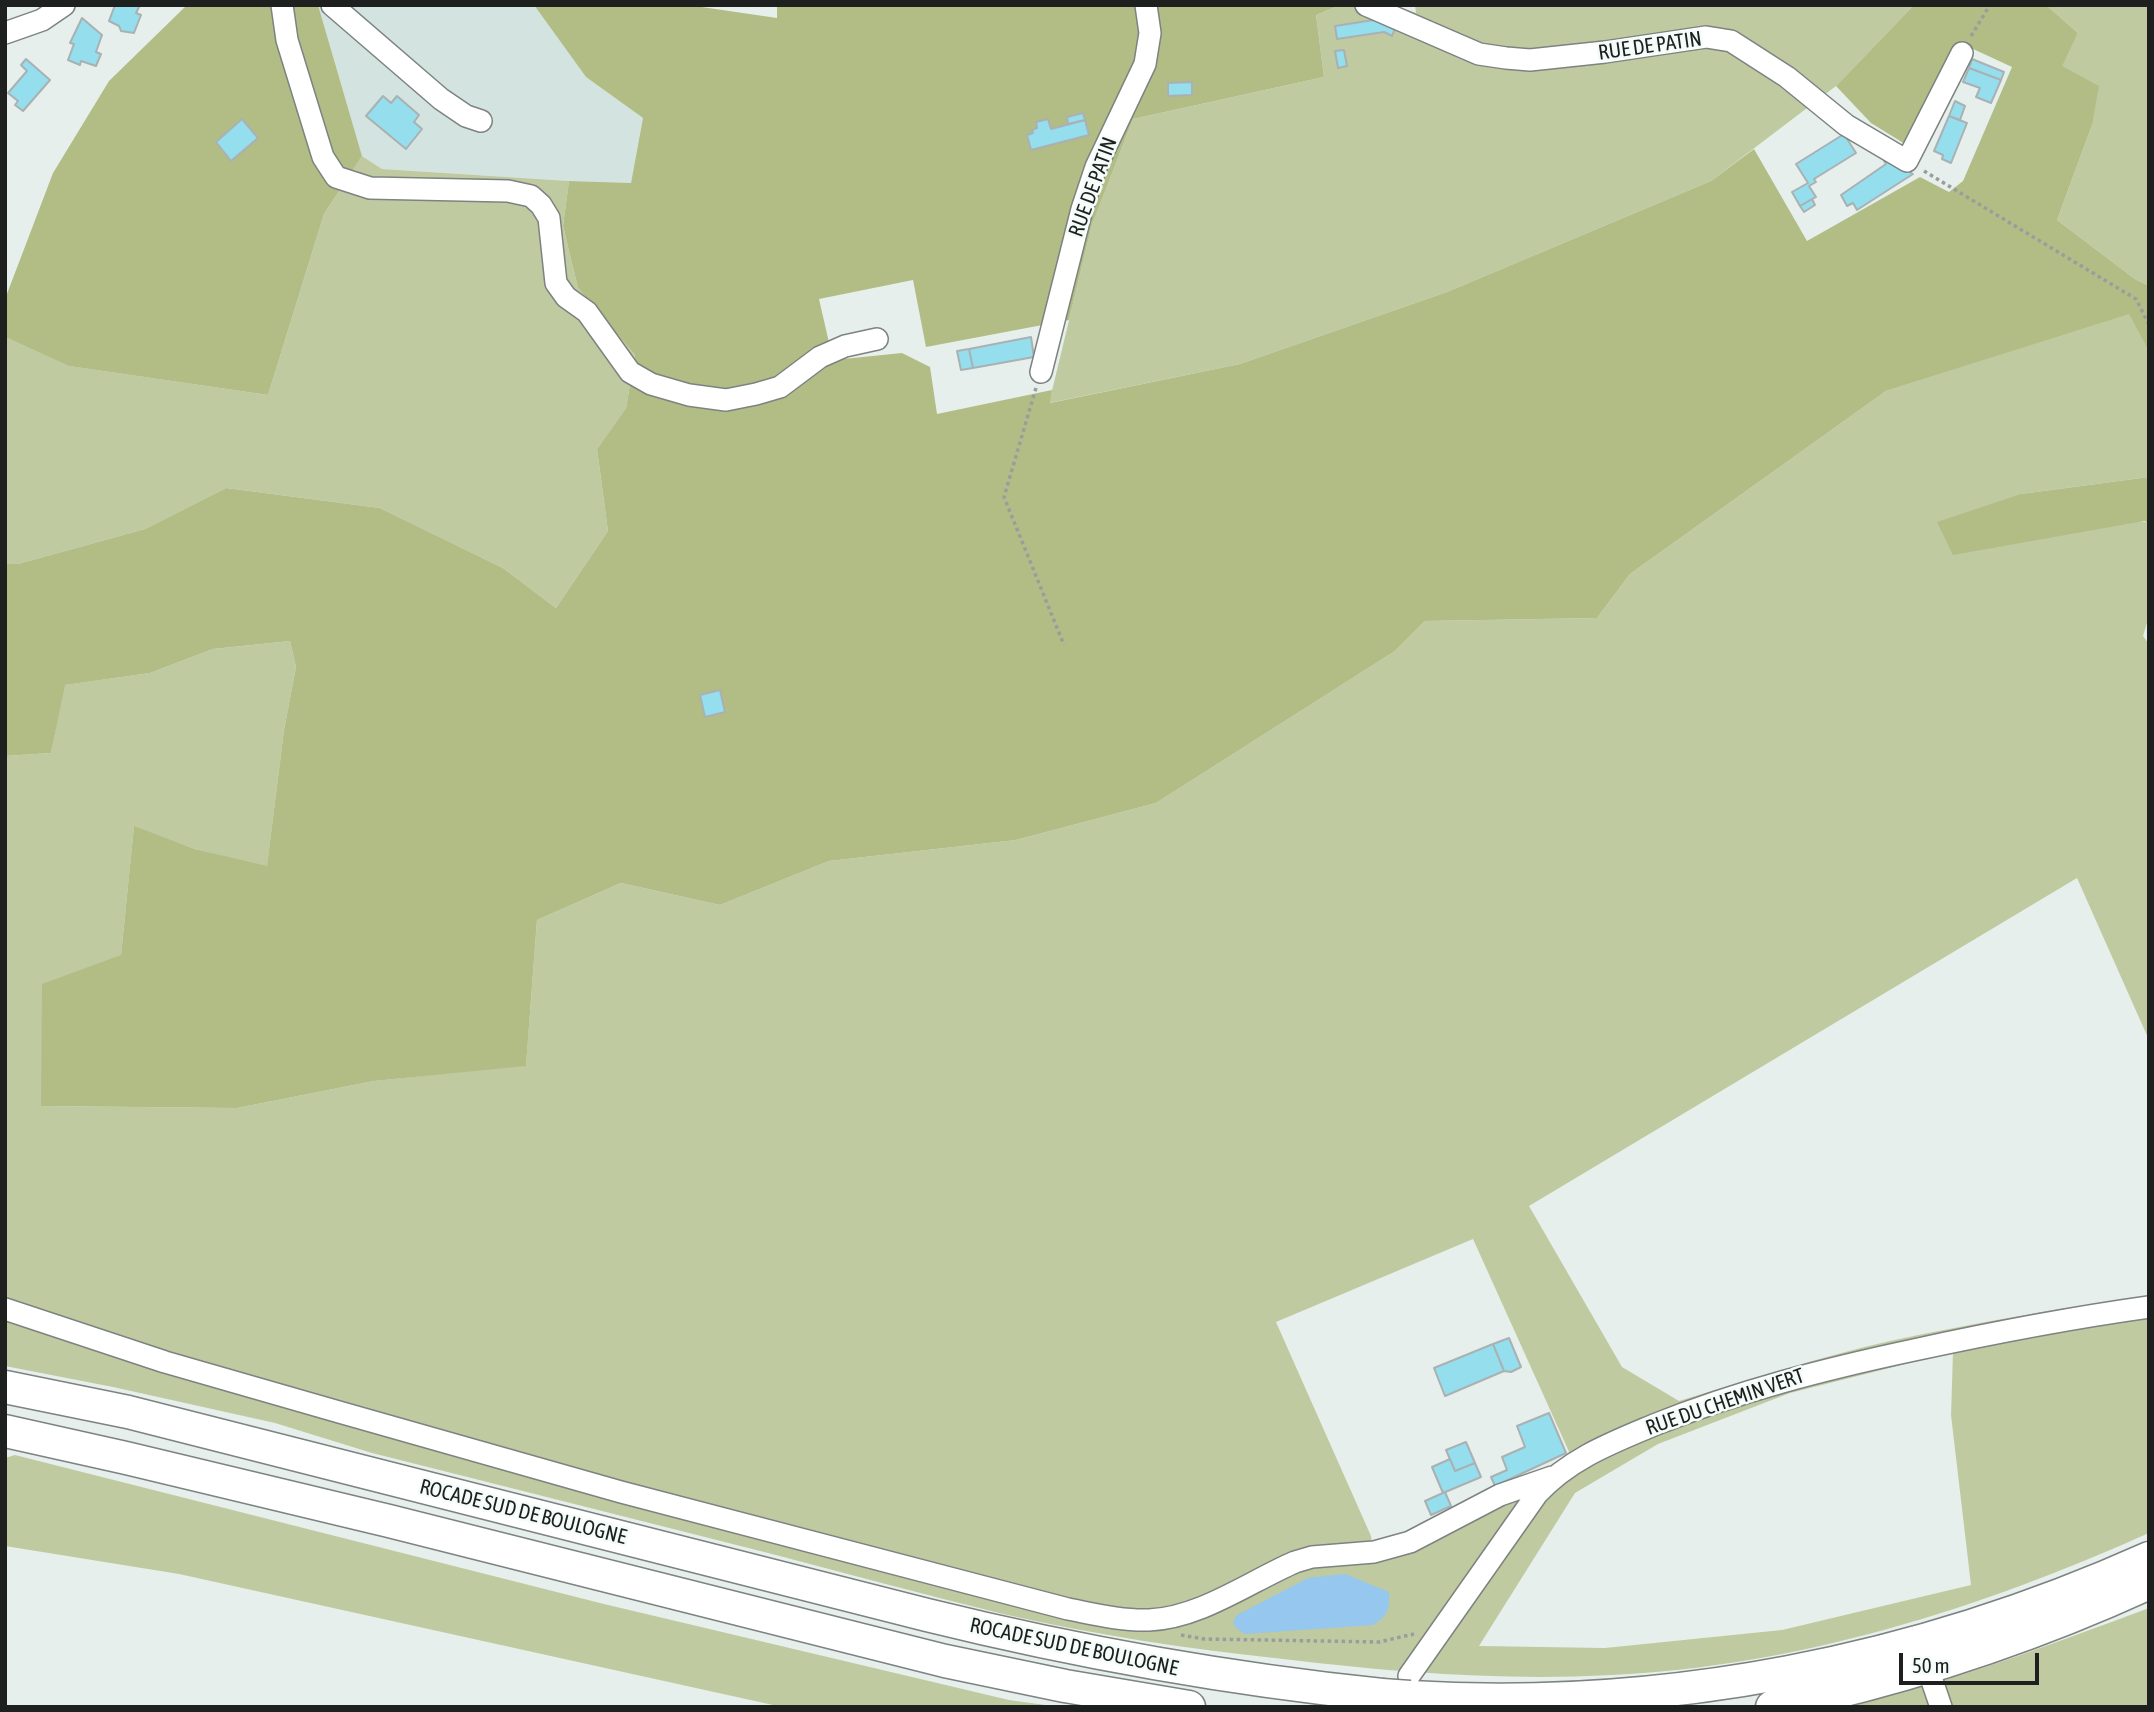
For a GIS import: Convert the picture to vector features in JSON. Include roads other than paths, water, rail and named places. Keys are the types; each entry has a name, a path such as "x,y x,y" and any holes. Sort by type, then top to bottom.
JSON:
{"highway":[{"name":"ROCADE SUD DE BOULOGNE","path":"5,1387 128,1412 1043,1643 1201,1672 1517,1700 1589,1698 1711,1686 1867,1656 2000,1617 2089,1585 2149,1558"},
{"name":"ROCADE SUD DE BOULOGNE","path":"5,1431 376,1518 945,1661 1065,1686 1188,1707"},
{"path":"1772,1707 1835,1694 2007,1640 2149,1583"}],"street":[{"path":"5,33 42,20 64,5"},
{"path":"282,5 288,40 323,157 336,177 370,188 508,191 531,196 541,205 548,218 556,283 566,297 587,312 630,372 650,384 689,396 726,400 780,387 820,357 845,346 877,340"},
{"path":"332,5 440,99 466,116 481,121"},
{"name":"RUE DE PATIN","path":"1041,373 1085,198 1096,167 1145,64 1150,33 1146,5"},
{"name":"RUE DE PATIN","path":"1366,5 1479,54 1506,58 1531,60 1706,37 1731,40 1787,77 1846,124 1907,161 1962,52"},
{"name":"RUE DU CHEMIN VERT","path":"1400,1689 1522,1514 1552,1477 1597,1449 1679,1415 1818,1371 2062,1319 2149,1307"},
{"path":"5,1309 165,1362 621,1492 1068,1609 1108,1616 1147,1620 1184,1613 1220,1599 1265,1575 1312,1557 1374,1552 1410,1542 1500,1495 1552,1477"},
{"path":"1927,1666 1941,1707"}],"water":[{"path":"1345,1574 1389,1592 1387,1611 1373,1625 1245,1634 1236,1628 1233,1622 1237,1615 1308,1578"}]}
